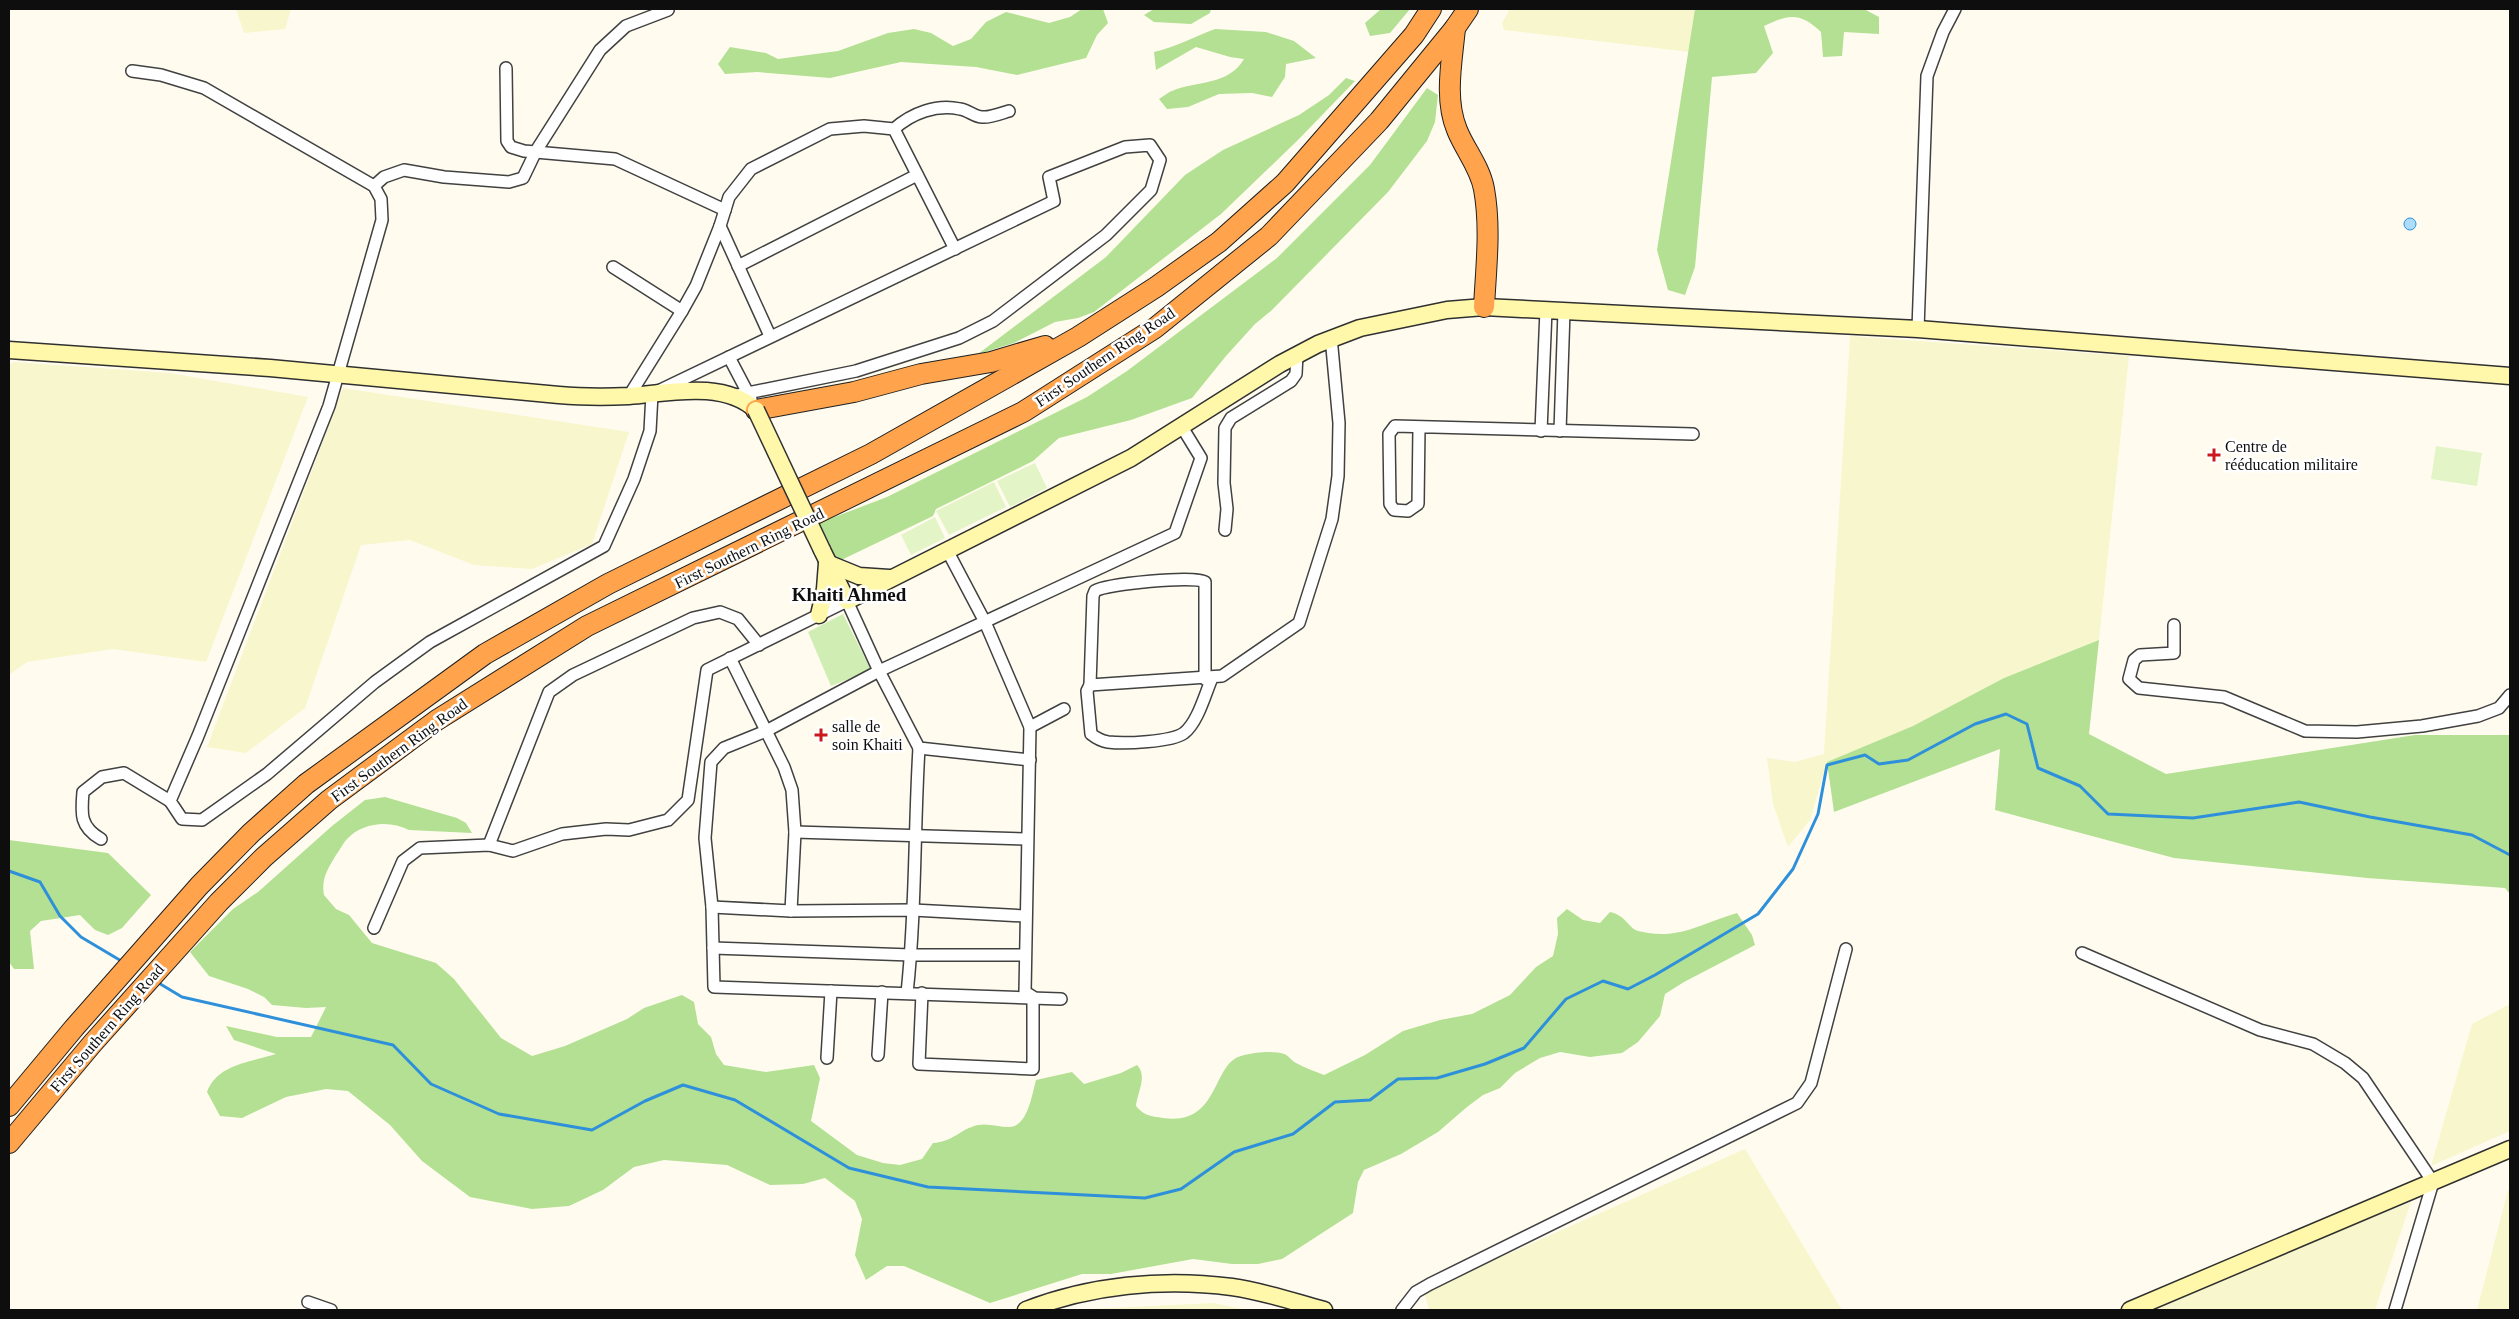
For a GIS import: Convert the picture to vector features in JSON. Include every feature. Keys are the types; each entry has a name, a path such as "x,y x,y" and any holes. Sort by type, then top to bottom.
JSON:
{"highway":[{"name":"First Southern Ring Road","path":"27,1082 199,886 251,833 306,784 485,654 608,584 871,454 1078,336 1156,287 1219,242 1285,182 1414,35 1431,9"},
{"name":"First Southern Ring Road","path":"40,1105 219,902 271,850 336,794 437,720 587,626 1023,412 1155,328 1270,236 1379,121 1455,28 1468,9"},
{"path":"1455,28 1450,108 1458,131 1471,155 1484,187 1487,223 1484,307"},
{"path":"1410,83 1425,75 1435,77 1450,94"},
{"path":"752,402 854,392 921,374 992,362 1078,336"},
{"path":"9,1098 27,1082"},
{"path":"9,1106 27,1082"},
{"path":"9,1144 40,1105"},
{"path":"9,1157 40,1105"}],"main road":[{"path":"9,350 340,374 559,396 629,396 701,391 752,402 847,601 1131,458 1298,354 1331,337 1431,313 1484,307 1918,330 2510,376"},
{"path":"824,556 859,576 891,578"},
{"path":"819,615 825,589 824,556"},
{"path":"2130,1310 2510,1149"},
{"path":"1026,1310 1059,1298 1116,1288 1177,1282 1234,1287 1324,1310"}],"street":[{"path":"1918,330 1927,76 1943,32 1955,9"},
{"path":"374,186 384,177 404,170 444,177 508,182 523,178 536,151 600,50 626,26 668,10"},
{"path":"506,68 506,140 511,147 524,151 615,159 725,210"},
{"path":"132,71 161,75 204,88 374,186 381,198 382,220 340,374 198,736 170,801"},
{"path":"629,396 696,286 720,226 729,197 751,169 830,129 864,126 894,129 905,120 924,111 944,107 962,109 983,118 1009,111"},
{"path":"894,129 955,249"},
{"path":"101,839 92,834 81,816 83,792 102,777 124,773 170,801 182,819 202,820 267,774 375,682 430,642 604,546 634,479 650,431 652,394 770,336 1054,201 1049,177 1125,147 1150,145 1160,160 1151,190 1106,235 993,320 959,338 752,402 729,357"},
{"path":"738,266 917,175"},
{"path":"720,226 770,336"},
{"path":"613,267 682,311"},
{"path":"1541,431 1546,310"},
{"path":"1560,431 1564,311"},
{"path":"1090,685 1209,678 1232,670 1299,623 1332,519 1338,476 1339,423 1331,337"},
{"path":"1225,530 1227,509 1224,483 1224,428 1231,418 1291,382 1296,374 1298,354"},
{"path":"1061,999 714,987 712,907 706,838 711,762 724,748 766,731 879,671 1176,533 1201,458 1182,426"},
{"path":"1419,427 1418,504 1408,511 1394,510 1390,504 1390,430 1395,426 1693,434"},
{"path":"948,550 985,622 1030,727 1025,992 1034,997"},
{"path":"1202,579 1205,582 1209,678 1195,716 1185,732 1175,738 1109,742 1096,738 1091,734 1087,691 1090,685 1092,596 1095,592 1117,586 1202,579"},
{"path":"374,928 403,861 420,848 489,845 513,851 562,834 606,829 629,830 668,820 688,800 707,670 847,601 879,671 920,748 914,834 911,955 907,993"},
{"path":"489,845 549,692 573,675 693,618 720,612 738,619 760,645"},
{"path":"2174,625 2174,653 2140,655 2134,660 2128,679 2139,688 2224,697 2305,731 2357,732 2422,726 2478,716 2499,708 2510,695"},
{"path":"730,658 784,767 792,790 795,832 792,911"},
{"path":"1030,727 1064,709"},
{"path":"920,748 1030,760"},
{"path":"795,832 914,834 1027,839"},
{"path":"712,907 792,911 913,910 1025,916"},
{"path":"713,948 911,955 1025,955"},
{"path":"1402,1310 1416,1292 1430,1284 1796,1103 1811,1083 1846,949"},
{"path":"2082,953 2260,1030 2313,1044 2345,1063 2363,1078 2433,1182 2395,1310"},
{"path":"827,1058 832,991"},
{"path":"878,1055 882,992"},
{"path":"922,993 919,1064 1033,1069 1034,997"},
{"path":"308,1302 331,1310"}],"shaded area":[{"path":"236,9 291,9 285,29 244,33"},
{"path":"1510,9 1696,9 1690,52 1504,30 1502,23"},
{"path":"1850,336 2129,356 2099,640 2004,678 1913,726 1827,762 1810,820 1788,847 1773,804 1767,758 1795,762 1824,754"},
{"path":"14,362 170,373 308,397 206,662 113,649 27,662 9,675 9,364"},
{"path":"343,388 629,432 592,544 532,569 474,565 410,540 361,545 305,708 246,753 207,747"},
{"path":"2510,1004 2510,1131 2431,1166 2472,1024"},
{"path":"1745,1149 1842,1310 1429,1310 1424,1291"},
{"path":"2508,1190 2510,1190 2510,1310 2477,1310"},
{"path":"2411,1202 2375,1310 2145,1310"},
{"path":"1214,1303 1247,1310 1086,1310 1089,1309"}],"green space":[{"path":"1082,9 1103,9 1108,23 1097,35 1086,58 1017,75 976,67 901,62 830,78 757,72 725,74 718,64 730,47 766,53 778,59 838,51 888,33 914,29 931,33 953,46 971,39 986,22 1006,12 1049,23 1070,17"},
{"path":"1154,9 1211,9 1210,13 1191,24 1154,22 1144,15"},
{"path":"1381,9 1410,9 1390,33 1370,36 1365,23"},
{"path":"1695,9 1864,9 1879,17 1879,34 1844,32 1842,56 1823,57 1821,32 1807,21 1800,18 1787,17 1764,26 1773,53 1756,73 1712,77 1695,267 1685,295 1668,290 1657,250"},
{"path":"1215,29 1266,32 1294,41 1316,58 1286,64 1285,77 1272,97 1252,93 1219,94 1188,107 1167,109 1159,99 1167,93 1221,78 1230,74 1244,59 1196,47 1156,70 1154,52 1177,45"},
{"path":"1346,78 1355,81 1298,140 1221,214 1094,312 1078,318 1055,322 1014,343 978,354 1106,257 1185,175 1223,150 1299,115 1329,95"},
{"path":"1427,88 1438,95 1435,122 1427,141 1388,192 1272,310 1255,324 1192,398 1131,420 1059,438 1033,461 936,509 933,516 835,563 819,523 887,497 1087,397 1127,371 1277,258 1370,165"},
{"path":"2436,446 2482,453 2477,486 2431,479"},
{"path":"1035,463 1047,488 1010,507 997,481"},
{"path":"994,482 1006,507 949,535 936,511"},
{"path":"935,517 945,538 911,555 901,535"},
{"path":"843,614 871,670 831,686 808,632"},
{"path":"2099,640 2089,734 2166,774 2415,735 2510,735 2510,894 2505,888 2367,878 2174,858 1995,810 2000,749 1834,812 1827,762 1913,726 2004,678"},
{"path":"385,797 457,818 466,823 472,833 409,830 385,824 377,824 361,829 353,833 346,841 330,865 323,884 324,895 336,909 349,915 372,943 436,963 454,979 501,1038 532,1056 565,1046 627,1019 644,1008 682,995 694,1002 698,1024 711,1037 716,1054 724,1065 766,1072 814,1065 820,1078 811,1121 857,1155 883,1163 900,1165 922,1159 933,1143 946,1140 972,1127 978,1125 1015,1126 1025,1116 1036,1080 1072,1072 1084,1084 1121,1073 1137,1065 1142,1074 1142,1079 1136,1106 1145,1114 1163,1118 1181,1118 1194,1113 1204,1105 1223,1072 1238,1057 1267,1052 1284,1054 1296,1063 1324,1075 1365,1055 1403,1031 1440,1020 1472,1014 1510,995 1536,967 1553,956 1558,934 1557,918 1567,909 1583,920 1600,923 1610,912 1620,916 1638,931 1652,934 1677,933 1737,913 1752,935 1755,945 1665,994 1660,1016 1638,1042 1622,1053 1590,1057 1560,1052 1540,1058 1515,1073 1500,1088 1483,1095 1438,1132 1401,1154 1364,1170 1358,1182 1353,1213 1282,1259 1258,1264 1232,1264 1193,1259 1111,1274 1082,1274 990,1303 904,1266 887,1266 866,1280 855,1255 862,1219 855,1201 825,1178 803,1184 770,1185 727,1165 664,1160 634,1167 603,1190 569,1206 532,1209 470,1197 422,1161 390,1125 348,1091 326,1089 286,1097 242,1118 220,1116 207,1092 218,1075 246,1062 276,1054 234,1040 226,1026 277,1037 311,1037 326,1007 306,1008 272,1005 264,997 248,989 209,976 190,952 233,909 258,892 332,826 365,800"},
{"path":"9,840 108,853 151,895 122,928 108,935 95,930 80,915 41,921 30,931 34,969 14,969 9,962"}],"water":[{"path":"2408,218 2412,218 2416,224 2412,230 2408,230 2404,226 2404,222"}],"waterway":[{"path":"157,982 182,997 393,1045 431,1084 499,1114 592,1130 645,1101 683,1085 735,1100 849,1168 928,1187 1145,1198 1181,1189 1234,1152 1293,1134 1335,1102 1370,1100 1398,1079 1437,1078 1485,1064 1524,1048 1566,999 1603,981 1628,989 1655,975 1758,914 1793,869 1818,814 1827,765 1865,755 1879,764 1908,760 1975,724 2006,714 2027,724 2038,768 2080,786 2108,814 2193,818 2299,802 2472,835 2510,855"},
{"path":"9,871 40,882 60,916 81,937 123,962"}],"place":[{"name":"Centre de rééducation militaire","path":"2214,455"},
{"name":"salle de soin Khaiti","path":"821,735"}],"district":[{"name":"Khaiti Ahmed","path":"849,594"}]}
